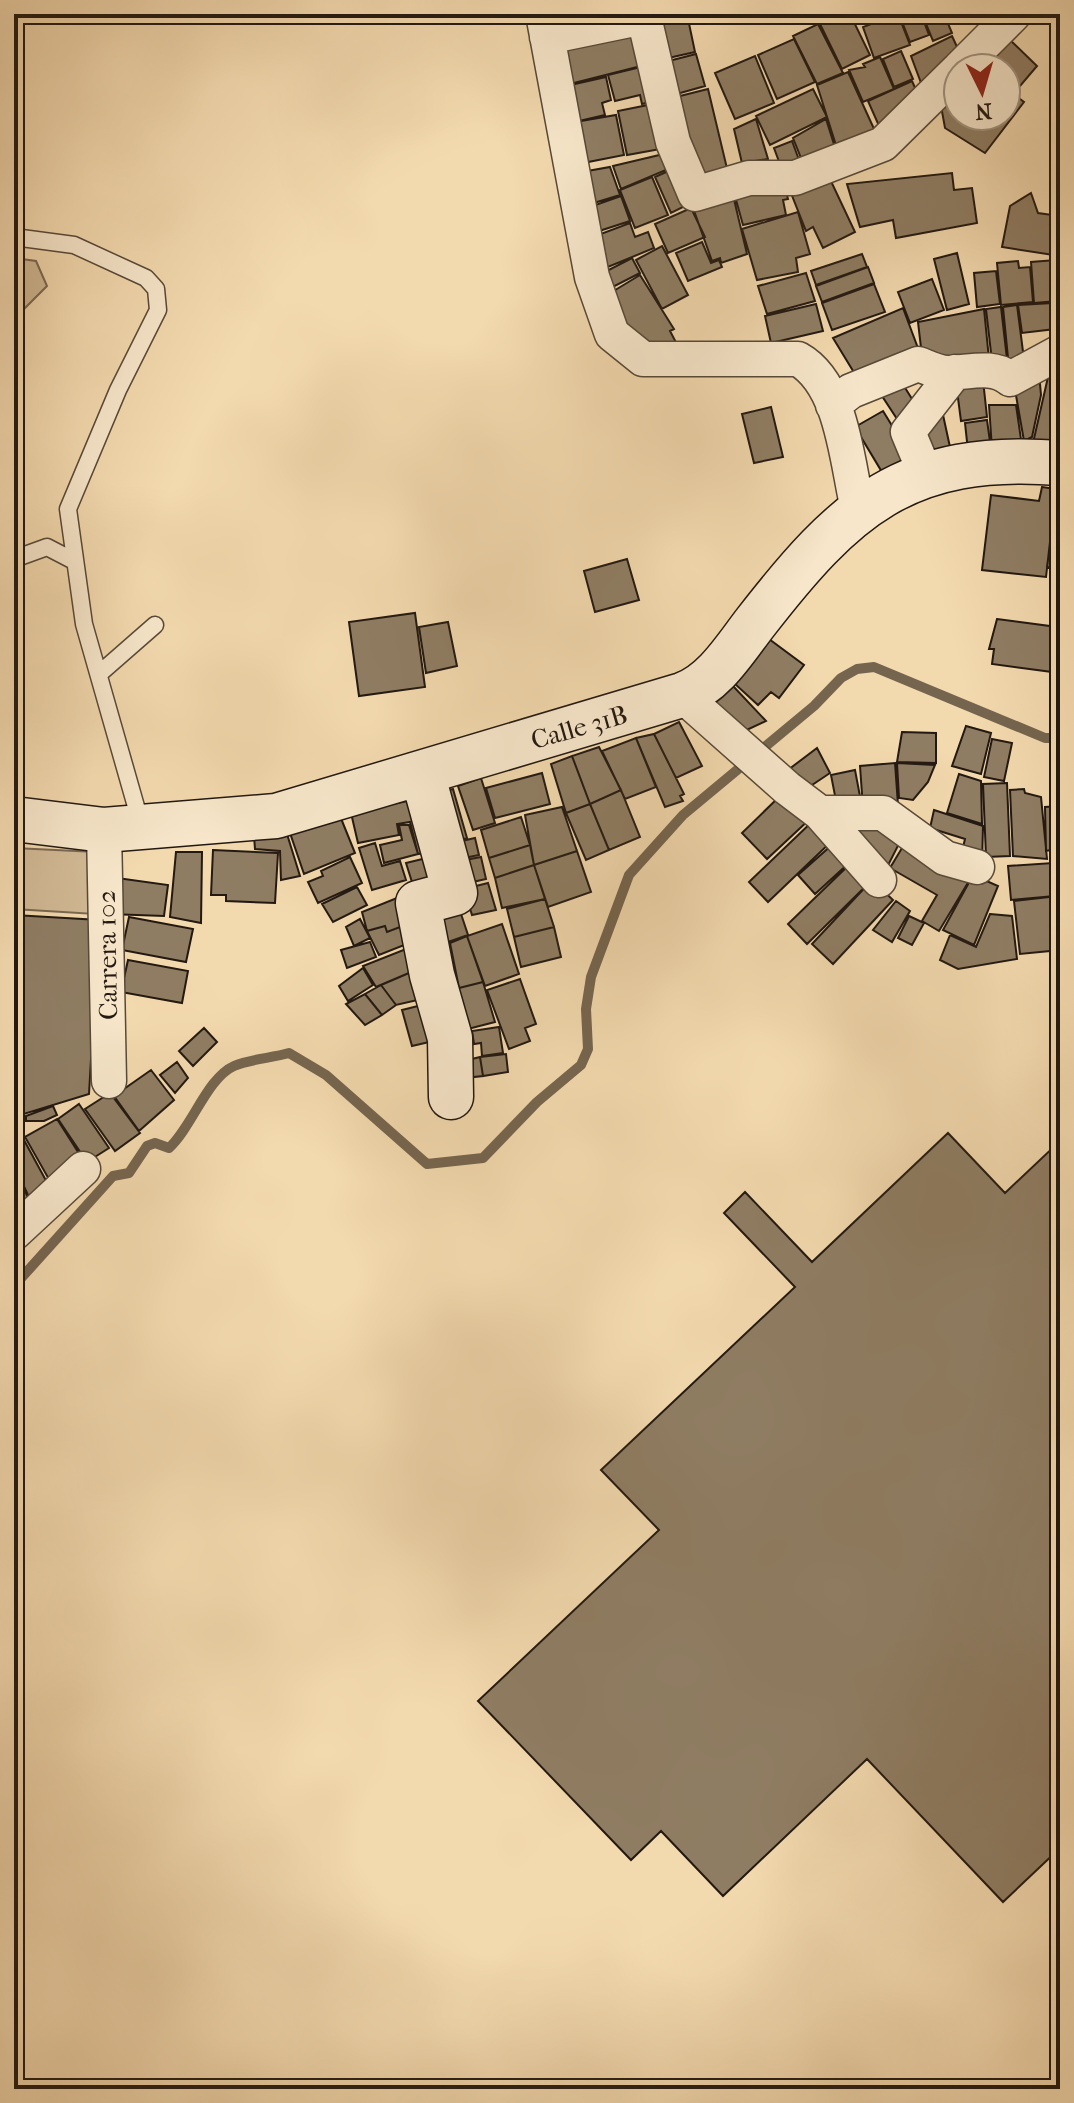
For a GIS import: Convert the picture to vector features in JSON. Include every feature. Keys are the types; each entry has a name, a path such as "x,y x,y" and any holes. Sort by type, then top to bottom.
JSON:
{"street":[{"path":"976,52 1014,14"},
{"path":"858,509 833,405 812,367 798,359 643,359 612,334 592,277 545,26 644,17 673,142 695,194 749,178 795,178 883,144 942,86"},
{"path":"833,405 851,391 918,364 946,373 1003,373 1010,379 1060,352"},
{"path":"926,475 908,432 955,372"},
{"name":"Calle 31B","path":"14,819 123,829 276,816 693,692 723,664 796,571 858,509 914,478 982,461 1060,463"},
{"path":"682,695 787,788 820,813 879,880"},
{"path":"422,773 455,893 418,903 432,975 450,1038 451,1097"},
{"path":"820,813 883,813 922,844 953,862 977,867"},
{"name":"Carrera 102","path":"109,1081 123,829"},
{"path":"14,1233 83,1169"}],"lane":[{"path":"14,237 74,245 146,278 156,289 158,310 118,390 68,509 84,624 99,674 123,829"},
{"path":"14,559 47,547 74,561"},
{"path":"99,674 155,625"}],"shaded area":[{"path":"14,258 36,261 47,286 14,319"},
{"path":"14,848 96,852 95,914 14,909"}],"building":[{"path":"687,14 695,52 655,61 646,18"},
{"path":"836,14 850,14 870,55 842,69 819,22"},
{"path":"898,14 910,45 874,58 863,27"},
{"path":"899,14 921,14 929,35 910,42"},
{"path":"922,14 944,14 952,33 933,41"},
{"path":"641,17 653,63 566,85 553,39"},
{"path":"818,24 843,73 817,84 793,36"},
{"path":"952,36 959,52 942,52 942,84 927,99 911,56"},
{"path":"1007,37 1037,66 1022,84 1022,52 992,52"},
{"path":"794,39 815,82 777,99 758,55"},
{"path":"901,51 913,79 894,87 883,59"},
{"path":"696,54 705,86 666,97 657,64"},
{"path":"755,56 774,103 735,119 715,73"},
{"path":"880,57 894,89 863,102 849,70 865,67 863,64"},
{"path":"653,64 661,99 642,104 640,95 615,101 608,75"},
{"path":"848,72 880,142 840,158 817,85"},
{"path":"606,77 611,100 602,103 605,115 575,122 566,86"},
{"path":"912,81 927,115 883,135 868,101"},
{"path":"708,89 730,181 695,189 672,98"},
{"path":"813,89 827,117 770,145 756,116"},
{"path":"658,103 666,148 627,155 618,111"},
{"path":"616,115 624,155 583,163 575,122"},
{"path":"756,119 768,159 742,163 734,129"},
{"path":"826,119 838,157 805,168 793,138"},
{"path":"951,132 1001,132 985,153"},
{"path":"792,141 802,168 784,175 774,148"},
{"path":"668,153 673,167 621,189 613,166"},
{"path":"610,167 620,195 584,206 576,173"},
{"path":"675,168 691,203 671,213 655,177"},
{"path":"952,173 954,190 972,188 977,223 896,238 893,220 860,227 847,184"},
{"path":"652,177 668,215 635,228 620,190"},
{"path":"782,177 788,199 783,200 786,215 743,225 733,189"},
{"path":"829,177 855,232 823,248 813,227 806,231 791,193"},
{"path":"732,191 747,254 721,263 720,258 712,261 692,205"},
{"path":"1031,193 1038,213 1060,216 1060,256 1002,247 1010,206"},
{"path":"621,196 630,221 593,233 584,209"},
{"path":"691,208 705,237 668,253 655,224"},
{"path":"798,212 810,254 796,258 798,272 757,280 742,229"},
{"path":"630,223 635,237 648,232 654,248 603,269 590,238"},
{"path":"702,242 711,263 719,260 722,267 688,281 676,253"},
{"path":"662,246 688,295 662,309 636,260"},
{"path":"957,253 969,304 947,310 934,259"},
{"path":"862,254 867,267 816,285 811,271"},
{"path":"632,258 640,273 603,292 595,277"},
{"path":"1056,260 1058,301 1034,303 1031,262"},
{"path":"1018,261 1019,268 1030,267 1033,302 1001,305 997,263"},
{"path":"868,267 874,283 822,302 816,286"},
{"path":"996,271 1000,304 977,307 974,273"},
{"path":"806,273 815,301 767,314 758,286"},
{"path":"640,275 674,329 670,331 681,352 640,352 607,295"},
{"path":"932,279 944,310 910,323 898,292"},
{"path":"874,284 885,312 832,330 822,303"},
{"path":"1053,303 1055,329 1022,333 1018,305"},
{"path":"816,304 823,331 771,343 765,316"},
{"path":"1017,305 1025,367 1009,368 1003,307"},
{"path":"1001,307 1008,368 993,370 986,309"},
{"path":"903,308 922,359 861,384 833,338"},
{"path":"984,309 989,359 922,356 918,322"},
{"path":"1039,373 1041,395 1032,437 1024,441 1014,384"},
{"path":"897,375 919,410 901,425 882,396"},
{"path":"1048,377 1060,380 1060,449 1033,443"},
{"path":"983,380 987,417 961,421 956,383"},
{"path":"940,401 953,461 933,464 914,430"},
{"path":"989,405 1016,405 1022,446 992,449"},
{"path":"771,407 783,457 754,463 742,414"},
{"path":"883,411 913,460 885,477 855,427"},
{"path":"987,420 992,456 969,460 965,423"},
{"path":"1042,487 1056,489 1046,577 982,570 991,495 1039,501"},
{"path":"1060,487 1060,569 1047,567"},
{"path":"627,559 639,600 595,612 584,571"},
{"path":"415,613 425,687 359,696 349,622"},
{"path":"997,619 1057,627 1060,673 992,664 994,649 989,649"},
{"path":"448,622 457,666 426,673 419,627"},
{"path":"769,639 804,665 779,698 771,692 758,705 735,684"},
{"path":"733,686 766,721 736,735 712,702"},
{"path":"679,722 702,766 676,778 654,734"},
{"path":"966,726 991,733 981,774 952,766"},
{"path":"902,732 936,733 936,763 897,762"},
{"path":"654,734 684,794 680,796 683,801 665,807 636,738"},
{"path":"636,738 656,787 625,799 602,751"},
{"path":"992,739 1012,743 1004,781 984,777"},
{"path":"599,747 621,790 590,804 572,756"},
{"path":"817,748 830,773 803,791 780,776"},
{"path":"572,756 590,804 566,813 551,764"},
{"path":"895,763 898,805 863,808 860,766"},
{"path":"897,763 935,765 928,782 913,800 899,798"},
{"path":"855,770 862,807 838,811 831,775"},
{"path":"542,773 550,804 495,818 486,788"},
{"path":"959,774 981,781 982,824 947,813"},
{"path":"481,778 495,823 473,830 458,786"},
{"path":"1007,783 1010,856 986,857 983,784"},
{"path":"453,789 467,838 445,844 432,795"},
{"path":"1024,789 1025,793 1041,797 1047,859 1013,856 1010,790"},
{"path":"621,790 640,837 609,850 590,804"},
{"path":"783,793 812,817 767,859 742,833"},
{"path":"426,797 437,851 418,854 410,822 397,824 399,835 358,843 351,813"},
{"path":"590,804 609,850 586,860 566,813"},
{"path":"1060,806 1060,848 1046,851 1045,807"},
{"path":"562,807 577,851 534,865 525,815"},
{"path":"934,810 983,826 982,865 961,856 965,839 930,828"},
{"path":"338,811 355,853 304,874 289,830"},
{"path":"521,817 530,845 489,858 481,830"},
{"path":"816,818 835,838 768,902 749,882"},
{"path":"846,820 903,836 881,879"},
{"path":"399,825 409,825 418,854 384,863 380,845 402,840"},
{"path":"287,834 300,876 281,880 280,851 255,849 254,836"},
{"path":"475,838 479,855 449,861 444,845"},
{"path":"375,843 382,866 400,861 406,880 372,890 359,848"},
{"path":"905,843 969,881 939,931 922,921 937,895 890,868"},
{"path":"833,844 850,862 815,894 798,875"},
{"path":"530,845 534,865 495,878 489,858"},
{"path":"213,850 278,853 275,903 226,901 226,895 211,895"},
{"path":"577,851 591,892 548,907 534,865"},
{"path":"176,852 202,852 201,923 170,917"},
{"path":"439,855 449,891 417,898 406,863"},
{"path":"350,857 362,883 318,903 308,882 323,876 321,871"},
{"path":"481,857 486,879 455,886 449,863"},
{"path":"852,862 871,881 807,944 788,924"},
{"path":"1053,863 1055,896 1011,900 1008,866"},
{"path":"534,865 545,899 502,908 495,878"},
{"path":"973,875 998,886 974,945 943,930"},
{"path":"110,877 168,885 164,916 109,914"},
{"path":"872,880 893,900 833,964 812,944"},
{"path":"488,883 496,910 472,915 464,889"},
{"path":"357,887 367,905 333,922 322,904"},
{"path":"412,892 416,921 387,932 385,926 367,931 362,912"},
{"path":"455,896 468,935 434,947 425,908"},
{"path":"1058,896 1060,950 1020,954 1014,901"},
{"path":"545,899 554,927 514,937 507,909"},
{"path":"896,901 910,911 892,942 873,930"},
{"path":"990,914 1012,916 1017,959 958,969 940,960 950,935 976,947"},
{"path":"14,915 99,920 89,1094 14,1117"},
{"path":"909,916 924,923 912,945 898,938"},
{"path":"129,917 193,929 186,962 122,950"},
{"path":"360,919 370,938 354,946 346,927"},
{"path":"416,921 422,938 379,955 367,931 385,926 387,932"},
{"path":"502,924 519,974 485,986 467,936"},
{"path":"554,927 561,957 521,967 514,937"},
{"path":"467,936 483,982 459,988 450,943"},
{"path":"370,942 376,957 347,968 341,950"},
{"path":"416,945 423,967 376,987 363,966"},
{"path":"128,960 188,971 182,1003 121,992"},
{"path":"423,967 435,996 396,1005 381,985"},
{"path":"363,968 373,985 348,1001 339,986"},
{"path":"520,979 536,1024 525,1028 530,1041 509,1049 487,990"},
{"path":"483,982 495,1022 460,1031 451,990"},
{"path":"381,985 396,1005 382,1015 365,994"},
{"path":"365,994 382,1015 365,1025 346,1004"},
{"path":"434,1002 442,1039 412,1046 402,1010"},
{"path":"499,1027 503,1053 482,1056 481,1043 474,1044 472,1031"},
{"path":"204,1028 217,1042 193,1066 179,1051"},
{"path":"506,1054 508,1072 483,1076 480,1057"},
{"path":"480,1057 483,1076 455,1079 472,1059"},
{"path":"177,1062 188,1078 175,1093 160,1075"},
{"path":"151,1070 174,1100 139,1131 114,1096"},
{"path":"110,1093 140,1133 115,1151 85,1109"},
{"path":"79,1104 109,1148 87,1162 58,1119"},
{"path":"53,1106 57,1115 44,1121 26,1121 26,1116"},
{"path":"57,1119 85,1163 55,1190 25,1137"},
{"path":"948,1133 1005,1193 1060,1141 1060,1848 1003,1902 867,1759 723,1896 661,1831 631,1860 478,1701 659,1530 601,1470 795,1287 724,1213 745,1192 812,1262"},
{"path":"24,1140 50,1188 34,1208 14,1165 14,1145"},
{"path":"21,1181 33,1210 14,1216 14,1184"}],"waterway":[{"path":"14,1286 113,1176 129,1173 147,1146 155,1143 169,1148 224,1072 247,1062 289,1053 326,1075 427,1164 483,1158 537,1102 581,1065 588,1049 586,1009 591,977 629,875 683,815 814,706 841,678 857,669 874,667 1045,738 1060,738"}]}
